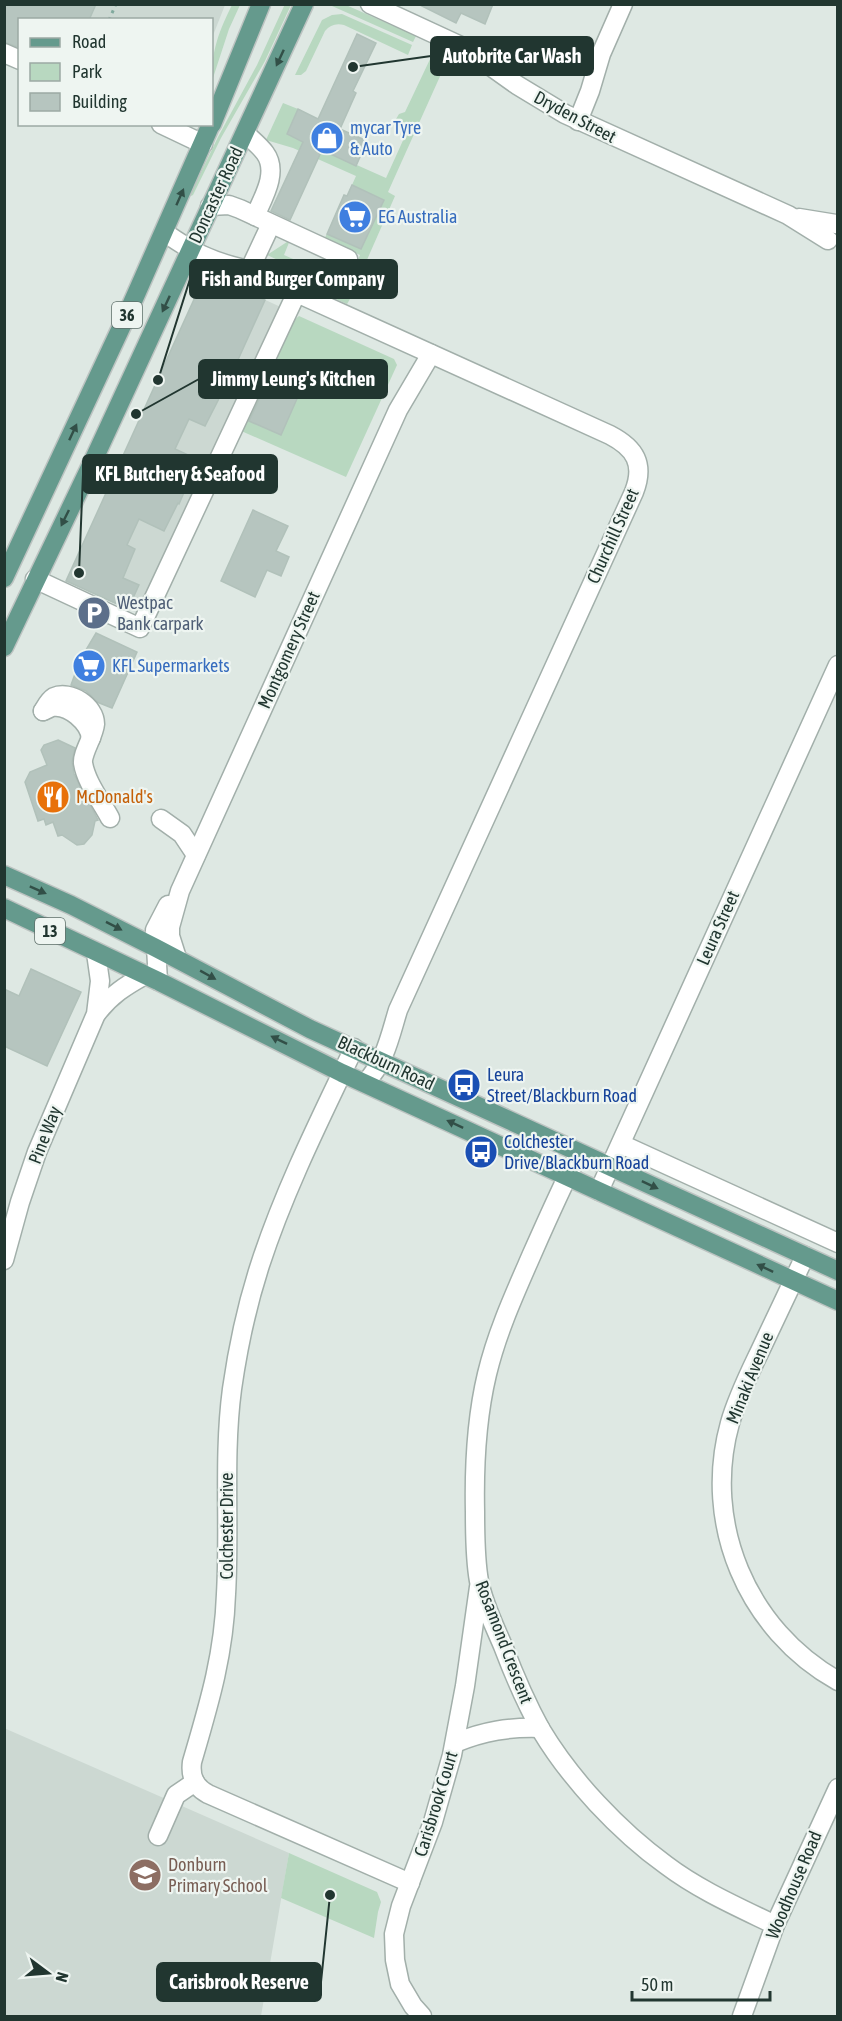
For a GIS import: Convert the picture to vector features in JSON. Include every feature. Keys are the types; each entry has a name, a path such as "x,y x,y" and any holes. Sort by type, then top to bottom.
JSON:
{"main road":[{"name":"Doncaster Road","path":"213,122 261,4"},
{"name":"Doncaster Road","path":"4,647 94,459 304,4"},
{"name":"Doncaster Road","path":"4,578 211,126"},
{"name":"Blackburn Road","path":"7,875 177,958 260,1004 837,1271"},
{"name":"Blackburn Road","path":"4,908 365,1083 837,1301"}],"street":[{"name":"Dryden Street","path":"370,4 465,48 571,118 788,215 833,245"},
{"path":"571,118 623,4"},
{"path":"4,53 18,59"},
{"path":"165,126 203,144"},
{"path":"244,133 265,153 270,167 263,220 247,270"},
{"path":"210,206 229,205 348,259"},
{"name":"Dryden Street","path":"788,215 837,224"},
{"path":"833,245 829,231 837,224"},
{"name":"Churchill Street","path":"164,232 193,245 220,263 247,270 297,292 620,441 634,455 639,473 634,492 398,1010 368,1055 376,1072 365,1083"},
{"path":"35,579 140,628 297,292"},
{"name":"Montgomery Street","path":"177,958 170,936 170,927 180,891 425,351"},
{"name":"Leura Street","path":"599,1191 837,665"},
{"path":"43,711 54,706 69,711 84,721 90,729 91,738 82,761 88,778 110,818"},
{"path":"161,819 182,834 196,855"},
{"name":"Montgomery Street","path":"151,978 156,948 155,930 166,908 180,891"},
{"name":"Pine Way","path":"4,1260 20,1202 41,1142 96,1014 100,981 96,953"},
{"name":"Pine Way","path":"96,1014 119,990 151,978"},
{"name":"Colchester Drive","path":"195,1782 191,1771 192,1762 215,1681 224,1623 227,1573 227,1452 232,1393 242,1332 270,1235 342,1072 368,1055"},
{"path":"621,1144 837,1243"},
{"name":"Rosamond Crescent","path":"579,1153 502,1323 487,1373 478,1420 475,1468 475,1528 479,1582 516,1679 540,1728 592,1796 649,1852 695,1885 775,1925"},
{"name":"Minaki Avenue","path":"805,1256 747,1379 730,1422 722,1461 724,1520 736,1564 760,1611 792,1648 816,1668 837,1681"},
{"name":"Carisbrook Court","path":"422,2016 400,1984 394,1947 397,1921 433,1822 455,1743 479,1582"},
{"path":"455,1743 495,1729 540,1728"},
{"path":"158,1836 176,1796 195,1782 208,1794 410,1883"},
{"name":"Woodhouse Road","path":"742,2016 775,1925 837,1788"}],"path":[{"path":"110,18 116,4"}],"shaded area":[{"path":"5,5 225,5 213,35 213,18 18,18 18,50 5,44"},
{"path":"206,273 285,309 139,614 66,581"},
{"name":"Donburn Primary School","path":"4,1728 289,1853 261,2016 5,2016"}],"green space":[{"path":"285,4 291,5 265,61 191,196 218,137 257,65"},
{"path":"232,5 240,5 229,29 213,78 213,61 223,24"},
{"path":"332,5 346,5 416,36 413,42"},
{"path":"342,14 412,45 408,55 344,25 336,24 325,31 306,71 301,75 295,75 322,20 332,15"},
{"path":"432,55 446,63 388,192 395,196 352,294 267,255 290,240 284,255 348,283 360,255 324,239 327,234 361,249 384,200 352,185 356,176 293,148 266,140 283,103 298,109 287,134 386,178 410,125 396,119 399,114 405,112"},
{"path":"266,260 350,299 347,304 263,266"},
{"path":"299,316 394,359 397,365 346,477 239,430 288,325"},
{"path":"289,1853 377,1892 381,1902 374,1938 281,1898"}],"building":[{"path":"4,4 96,4 90,18 18,18 18,47 4,42"},
{"path":"418,4 493,4 485,24 461,13 456,23"},
{"path":"357,34 376,43 353,91 356,93 340,129 367,141 356,166 322,150 290,220 271,211 303,142 287,134 298,109 318,119"},
{"name":"EG Australia","path":"352,185 384,200 361,249 327,234 344,195 347,196"},
{"path":"206,273 265,300 237,362 249,367 242,383 230,377 205,426 189,419 175,449 197,459 179,504 164,531 139,519 127,545 135,549 123,578 139,585 128,609 66,581"},
{"path":"269,378 300,392 281,435 249,421"},
{"path":"253,510 288,526 276,551 289,557 281,576 267,570 255,597 221,581"},
{"path":"96,633 137,652 112,708 97,702 86,691 71,685 80,660"},
{"path":"58,740 75,748 72,762 74,774 98,820 95,821 92,835 84,844 77,845 62,835 58,836 53,822 46,825 44,819 38,821 25,782 30,772 47,765 41,750 44,745"},
{"path":"31,969 81,992 47,1066 4,1046 4,989 19,996"}],"place":[{"name":"Autobrite Car Wash","path":"353,67"},
{"name":"mycar Tyre & Auto","path":"327,138"},
{"name":"EG Australia","path":"355,217"},
{"name":"Fish and Burger Company","path":"158,380"},
{"name":"Jimmy Leung's Kitchen","path":"136,414"},
{"name":"KFL Butchery & Seafood","path":"79,573"},
{"name":"Westpac Bank carpark","path":"94,613"},
{"name":"KFL Supermarkets","path":"89,666"},
{"name":"McDonald's","path":"53,797"},
{"name":"Leura Street/Blackburn Road","path":"464,1085"},
{"name":"Colchester Drive/Blackburn Road","path":"481,1152"},
{"name":"Donburn Primary School","path":"145,1875"},
{"name":"Carisbrook Reserve","path":"330,1895"}]}
